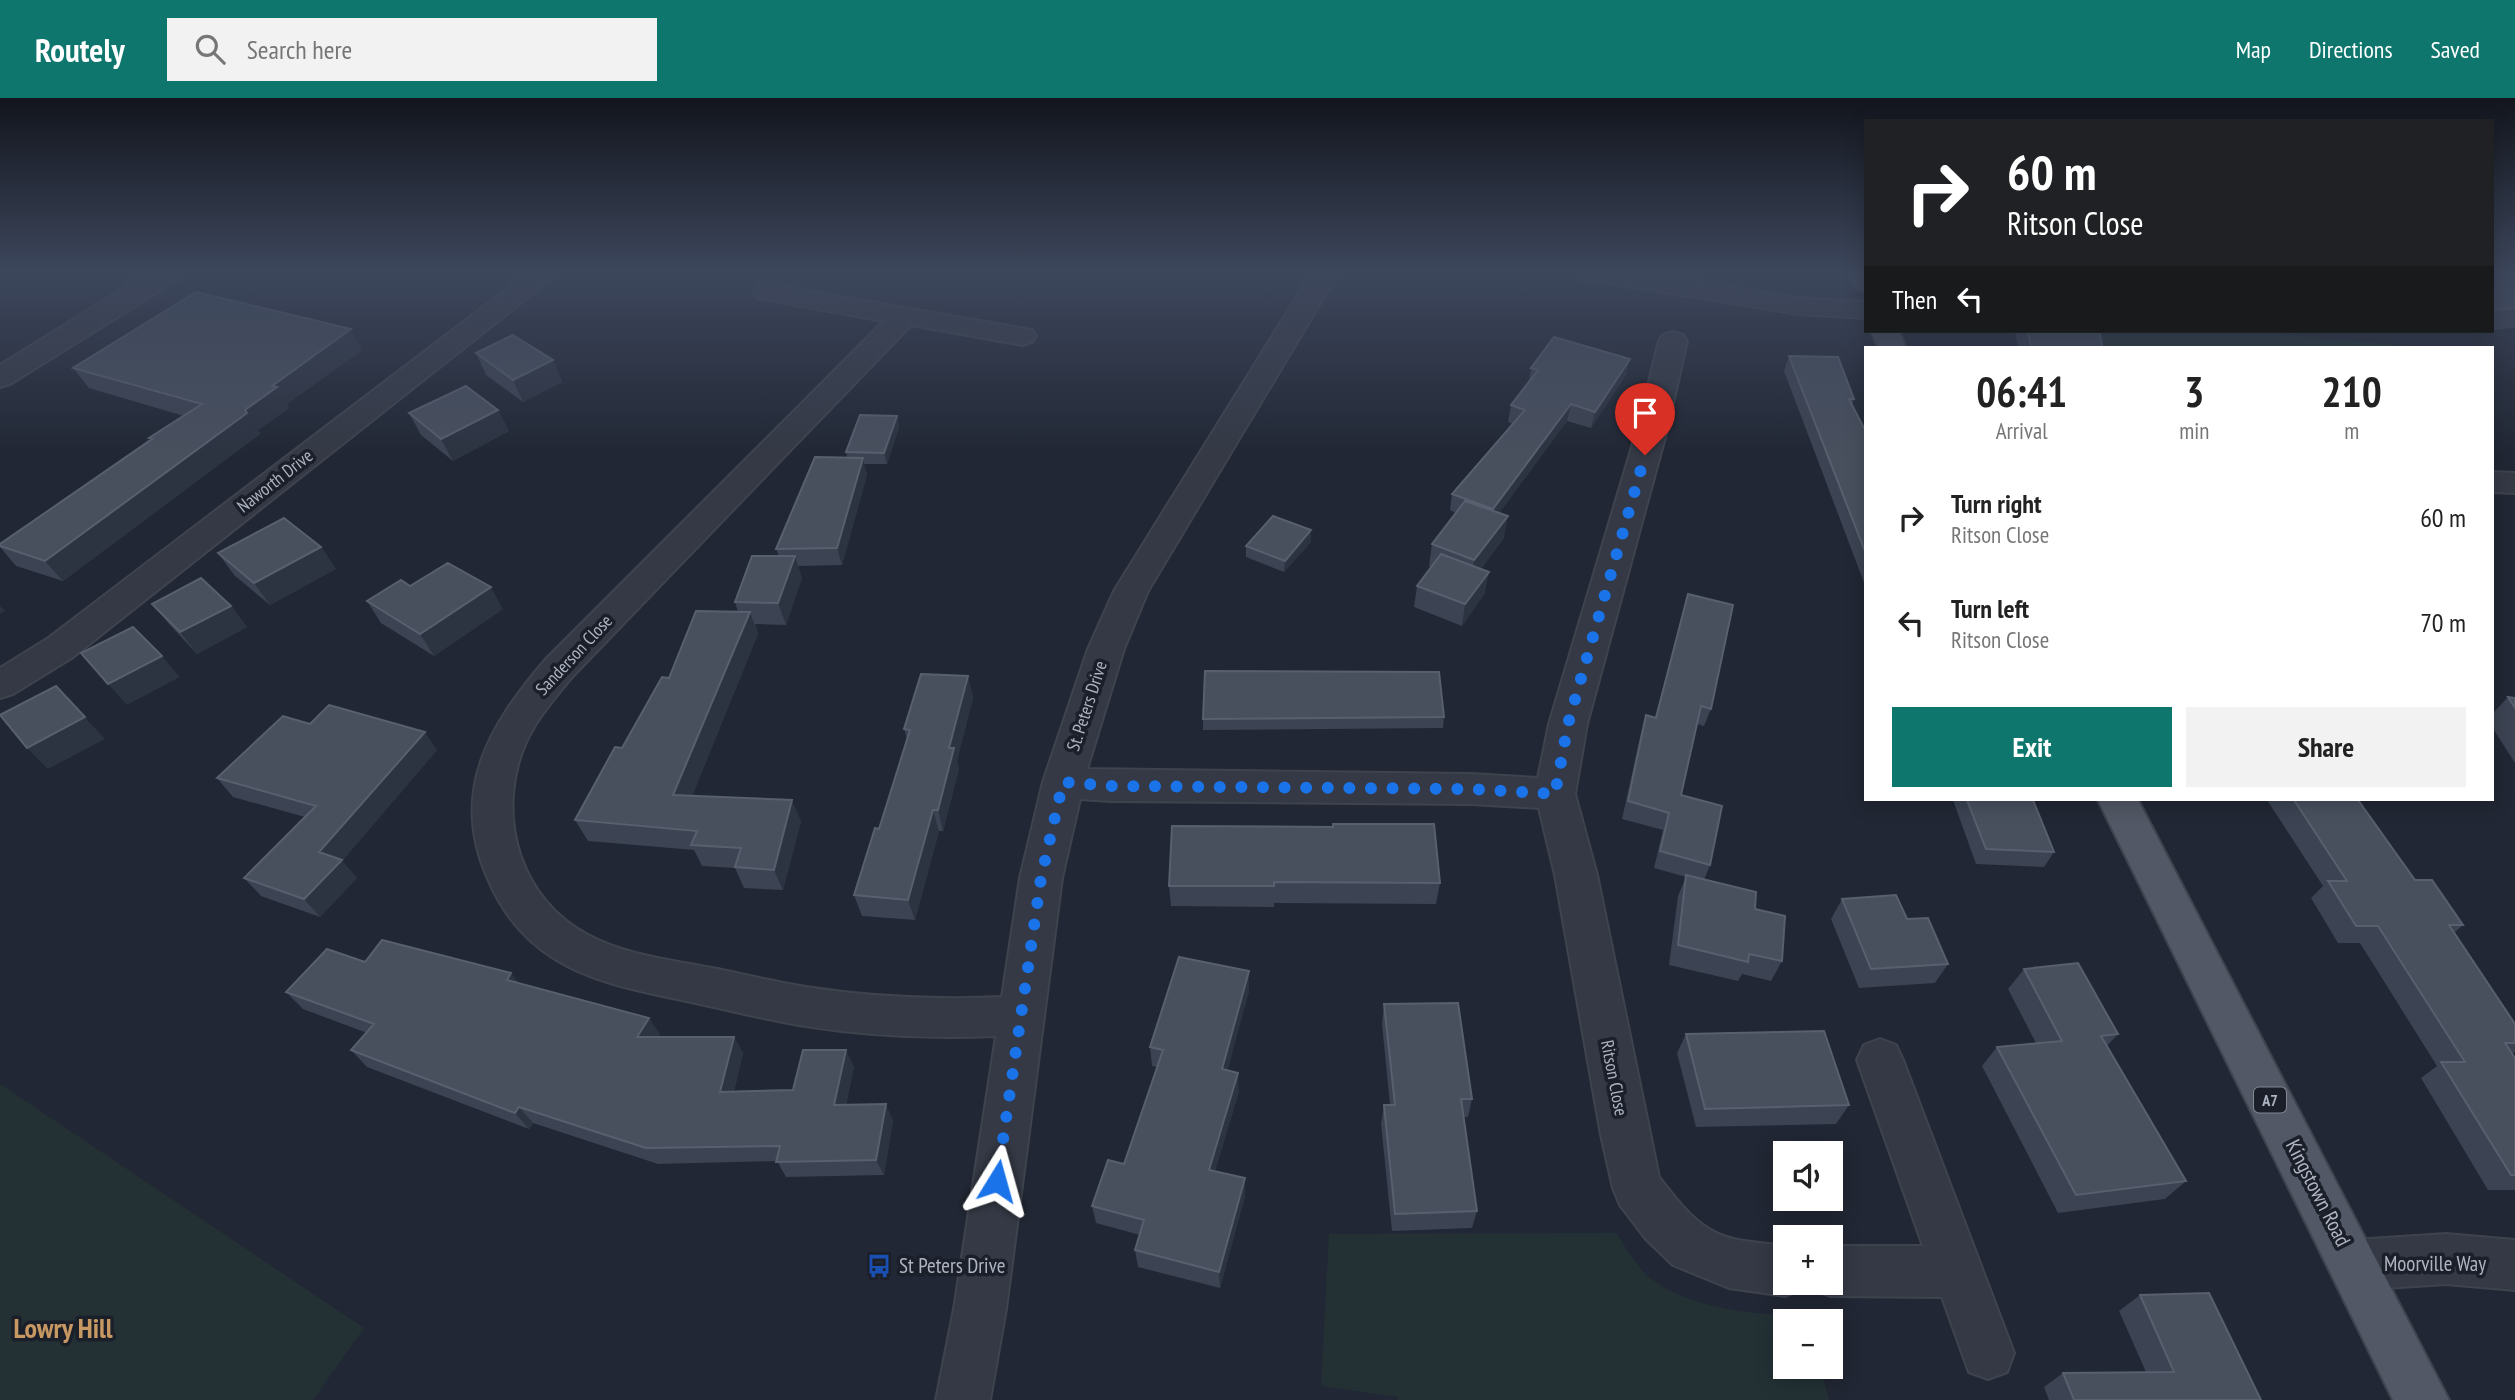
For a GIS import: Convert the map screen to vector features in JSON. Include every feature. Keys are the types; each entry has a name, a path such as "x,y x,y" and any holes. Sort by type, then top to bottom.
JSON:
{"main road":[{"name":"Kingstown Road","path":"2119,801 2422,1400"}],"street":[{"path":"0,378 71,333"},
{"name":"Naworth Drive","path":"0,685 60,648 466,333"},
{"name":"Sanderson Close","path":"888,333 559,668 531,701 503,752 491,801 492,832 506,878 534,921 572,947 638,971 818,1009 973,1018 1023,1015"},
{"path":"1003,333 1022,336"},
{"name":"St. Peters Drive","path":"963,1400 980,1309 1041,878 1063,782 1106,649 1131,591 1288,333"},
{"name":"Ritson Close","path":"1673,341 1652,430 1568,724 1555,794 1576,875 1637,1188 1664,1222 1691,1247 1728,1263 1773,1269"},
{"path":"2494,482 2515,483"},
{"path":"1063,782 1111,786 1471,789 1555,794"},
{"path":"1880,1060 1988,1353"},
{"name":"Moorville Way","path":"2354,1265 2446,1259 2515,1265"},
{"path":"1843,1271 1958,1272"}],"shaded area":[{"path":"2098,333 2270,333 2410,346 2106,346"},
{"path":"0,1084 364,1328 313,1400 0,1400"},
{"path":"1616,1233 1648,1276 1670,1291 1707,1305 1773,1315 1773,1379 1823,1379 1829,1400 1398,1400 1398,1397 1321,1386 1329,1234"}],"building":[{"path":"130,333 346,333 272,386 277,387 245,410 247,413 45,561 0,544 152,439 149,438 202,404 73,368"},
{"path":"2028,333 2099,333 2103,346 2031,346"},
{"path":"513,335 553,360 513,380 476,353"},
{"path":"1554,337 1630,359 1595,412 1571,404 1493,509 1452,494 1525,410 1511,405 1538,370 1531,368"},
{"path":"1789,356 1838,357 1854,399 1849,399 1864,428 1864,549"},
{"path":"466,386 498,410 441,439 409,413"},
{"path":"860,415 897,416 884,453 846,452"},
{"path":"815,457 863,458 837,548 776,549"},
{"path":"1465,501 1508,516 1474,560 1432,544"},
{"path":"1273,516 1311,530 1285,561 1246,546"},
{"path":"284,518 321,547 254,583 218,553"},
{"path":"1441,554 1489,572 1465,604 1417,586"},
{"path":"752,556 795,556 778,603 735,602"},
{"path":"448,563 491,587 420,634 367,601 401,580 410,586"},
{"path":"201,578 231,606 180,632 152,604"},
{"path":"1688,594 1733,605 1711,709 1701,706 1681,795 1722,806 1710,865 1660,851 1669,813 1628,801 1646,715 1656,718"},
{"path":"696,611 750,612 673,795 792,800 774,870 735,867 741,848 691,845 697,831 575,820 615,747 622,748 662,677 669,678"},
{"path":"133,627 162,656 108,684 81,653"},
{"path":"1205,671 1439,672 1444,717 1203,719"},
{"path":"921,674 968,676 949,748 954,748 938,810 933,810 908,900 854,895 875,828 879,829 910,730 904,729"},
{"path":"56,686 85,717 27,748 0,715"},
{"path":"2508,697 2515,698 2515,708"},
{"path":"329,705 425,732 319,852 342,860 304,899 244,878 316,806 217,778 283,716 310,724"},
{"path":"1967,801 2033,801 2054,852 1986,849"},
{"path":"2295,801 2359,801 2415,880 2432,880 2463,925 2449,925 2515,1024 2515,1043 2505,1043 2515,1058 2515,1175 2511,1175 2441,1062 2465,1062 2378,926 2356,926 2328,881 2347,881"},
{"path":"1333,824 1434,824 1440,883 1274,882 1274,886 1169,886 1172,826 1333,827"},
{"path":"1686,875 1756,892 1755,909 1785,916 1782,961 1749,954 1748,962 1678,945"},
{"path":"1896,895 1907,919 1928,918 1948,964 1871,969 1842,899"},
{"path":"382,940 511,973 507,980 649,1018 637,1037 734,1037 720,1092 793,1090 803,1050 846,1050 834,1105 886,1104 876,1160 776,1162 780,1146 646,1148 519,1107 515,1113 351,1050 374,1024 286,992 327,949 365,962"},
{"path":"1179,957 1249,971 1222,1069 1238,1073 1209,1170 1245,1178 1219,1272 1135,1250 1144,1220 1092,1206 1108,1160 1124,1164 1163,1050 1150,1047"},
{"path":"2078,963 2118,1034 2101,1036 2186,1181 2076,1195 1997,1047 2062,1041 2024,969"},
{"path":"1458,1003 1472,1099 1461,1099 1477,1211 1395,1214 1384,1105 1395,1105 1384,1004"},
{"path":"1824,1031 1849,1105 1705,1109 1686,1034"},
{"path":"2209,1293 2261,1400 2074,1400 2063,1373 2174,1372 2140,1295"}],"place":[{"name":"St Peters Drive","path":"879,1266"}],"district":[{"name":"Lowry Hill","path":"63,1328"}],"route":[{"path":"997,1181 1041,878 1063,782 1111,786 1471,789 1555,794 1568,724 1645,455"}]}
